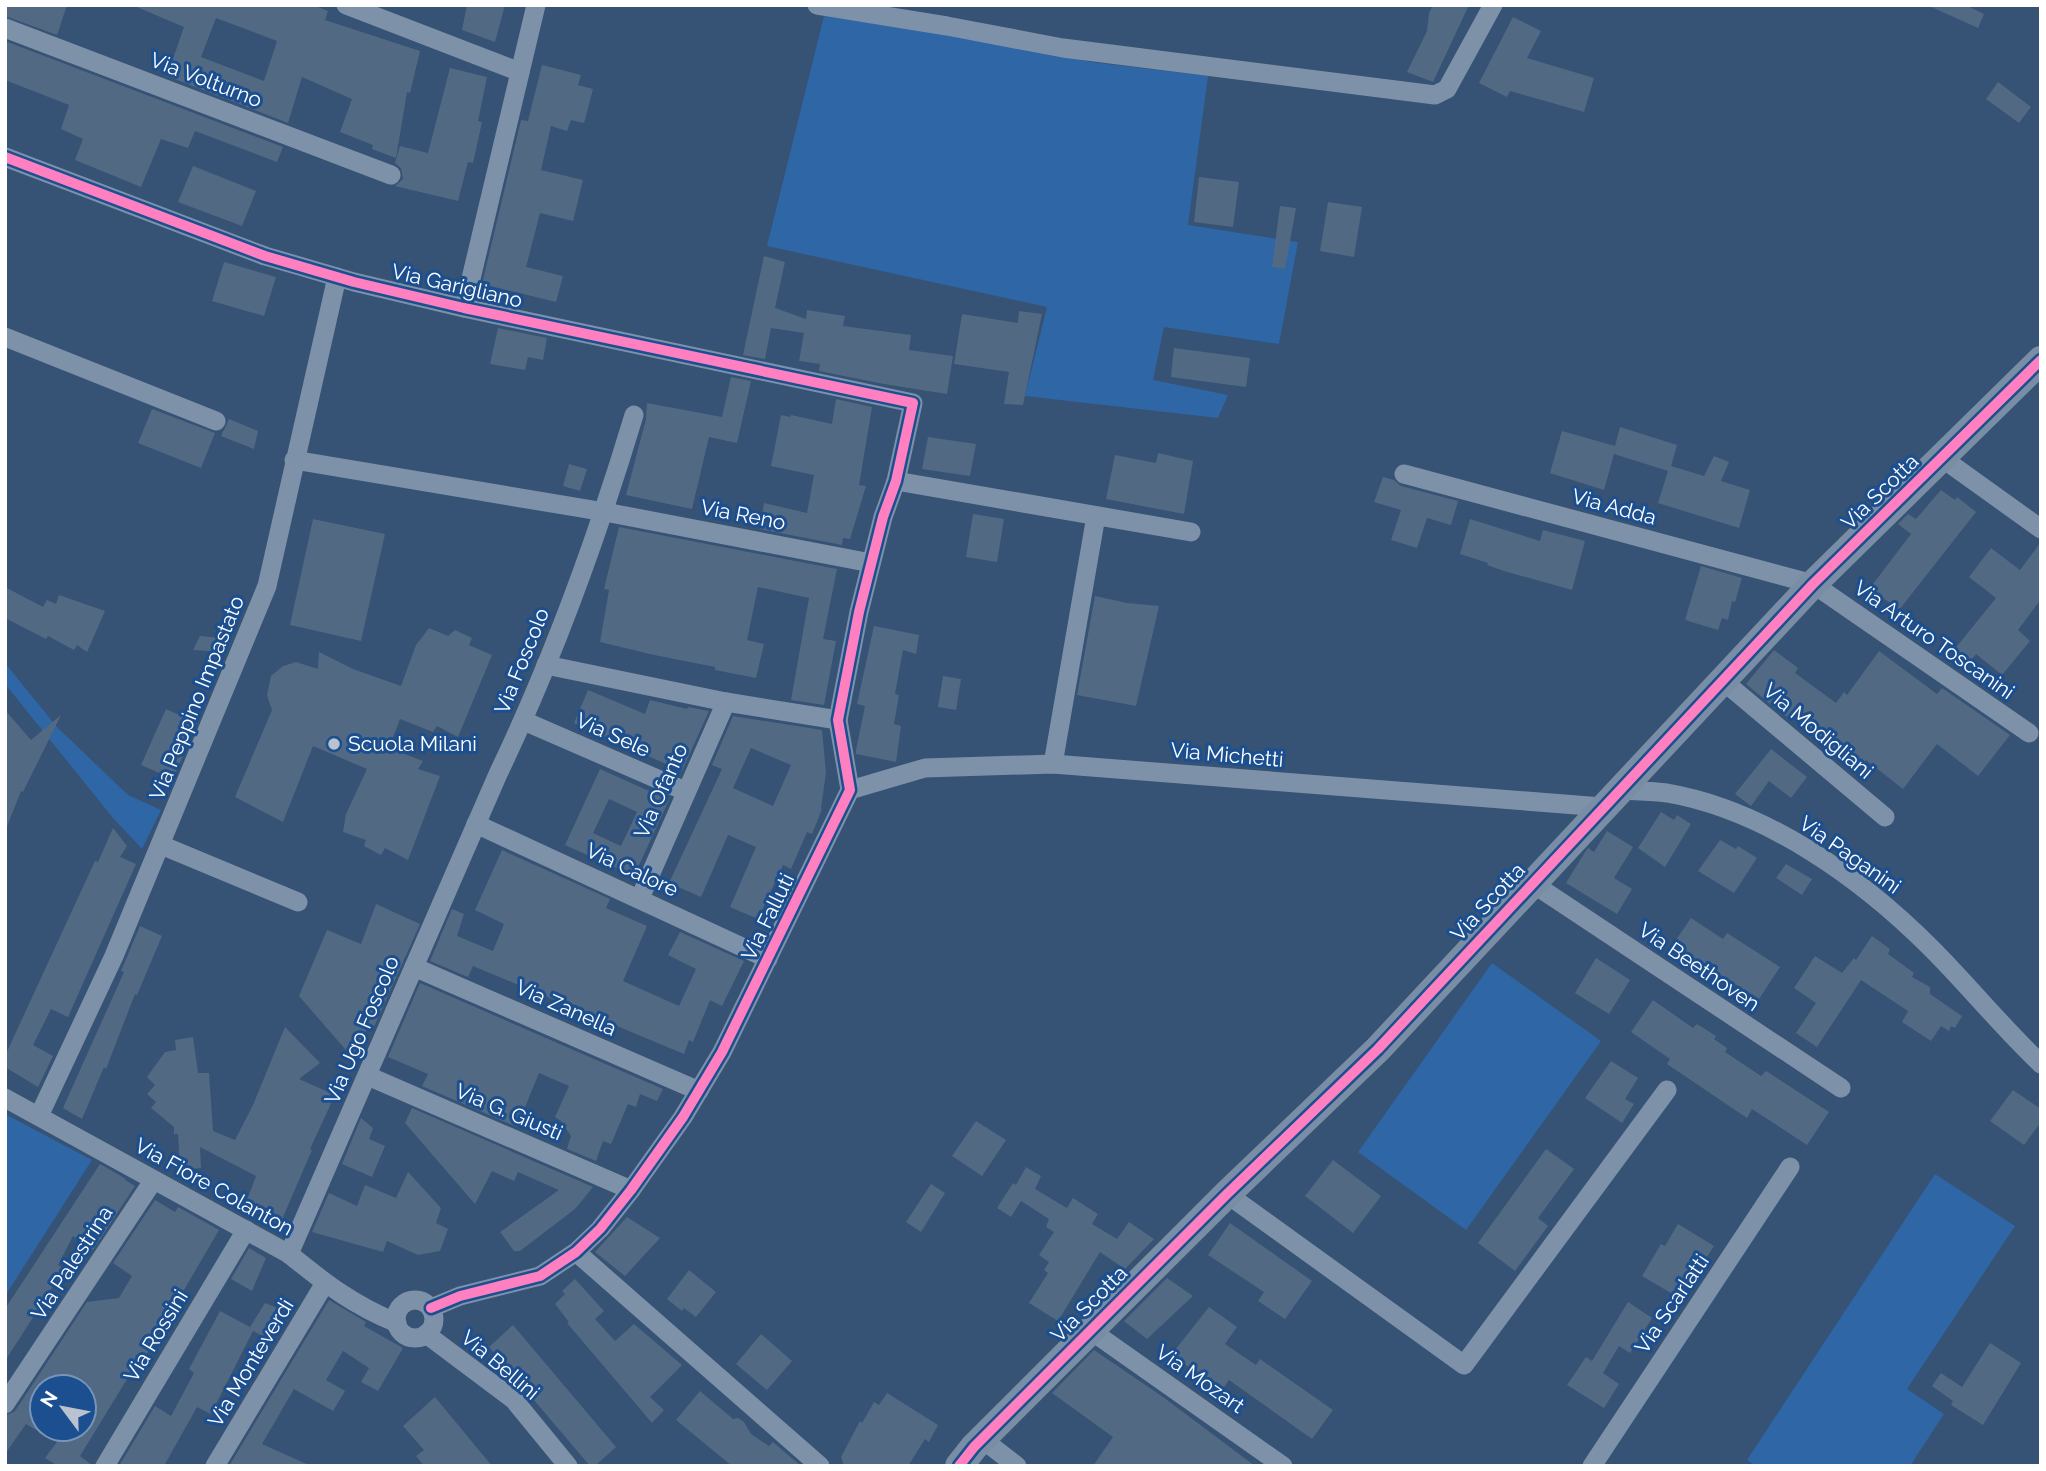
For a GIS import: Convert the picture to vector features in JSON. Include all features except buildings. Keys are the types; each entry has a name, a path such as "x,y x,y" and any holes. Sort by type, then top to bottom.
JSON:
{"street":[{"path":"346,5 520,72"},
{"path":"464,308 536,5"},
{"path":"817,5 1063,48 1435,95 1447,89 1493,5"},
{"name":"Via Volturno","path":"5,28 391,175"},
{"name":"Via Garigliano","path":"5,158 265,256 337,277 464,308 913,403 896,481"},
{"name":"Via Peppino Impastato","path":"39,1116 114,956 267,586 337,277"},
{"path":"5,337 216,421"},
{"name":"Via Scotta","path":"959,1466 982,1439 1090,1330 1378,1049 1813,584 2041,360"},
{"name":"Via Foscolo","path":"476,824 524,721 546,665 605,512 634,415"},
{"path":"1942,458 2041,529"},
{"name":"Via Reno","path":"294,460 605,512 871,563"},
{"name":"Via Adda","path":"1404,474 1813,584"},
{"path":"850,790 838,720 859,612 883,517 896,481 1191,532"},
{"path":"1053,764 1096,516"},
{"name":"Via Arturo Toscanini","path":"1813,584 2029,733"},
{"path":"546,665 726,702 838,720"},
{"name":"Via Modigliani","path":"1722,680 1885,817"},
{"name":"Via Ofanto","path":"640,898 726,702"},
{"name":"Via Sele","path":"524,721 685,791"},
{"name":"Via Michetti","path":"850,790 925,768 1053,764 1611,799"},
{"name":"Via Falluti","path":"431,1308 460,1296 540,1276 576,1252 600,1229 683,1117 722,1052 850,790"},
{"name":"Via Paganini","path":"1611,799 1668,793 1738,813 1785,835 1871,892 1931,948 2041,1064"},
{"name":"Via Calore","path":"476,824 768,959"},
{"name":"Via Ugo Foscolo","path":"289,1254 476,824"},
{"path":"161,845 298,902"},
{"name":"Via Beethoven","path":"1532,883 1841,1088"},
{"name":"Via Zanella","path":"414,967 699,1091"},
{"name":"Via G. Giusti","path":"368,1076 631,1190"},
{"path":"1227,1194 1464,1365 1667,1090"},
{"name":"Via Fiore Colanton","path":"5,1098 289,1254 325,1283 366,1310 397,1323"},
{"name":"Via Scarlatti","path":"1592,1466 1790,1167"},
{"name":"Via Palestrina","path":"5,1404 153,1181"},
{"name":"Via Rossini","path":"105,1466 246,1230"},
{"path":"576,1252 820,1466"},
{"name":"Via Monteverdi","path":"215,1466 325,1283"},
{"path":"408,1301 420,1301 431,1308 434,1319 431,1330 421,1337 403,1333 397,1323 398,1310 408,1301"},
{"name":"Via Mozart","path":"1090,1330 1283,1466"},
{"name":"Via Bellini","path":"426,1334 514,1401 568,1466"},
{"path":"982,1439 1017,1466"}],"shaded area":[{"path":"824,16 972,37 1091,62 1208,76 1188,225 1298,242 1279,344 1164,327 1153,380 1228,395 1218,418 1025,396 1047,307 767,246"},
{"path":"5,663 57,727 128,795 161,810 142,849 113,818 5,684"},
{"path":"1492,963 1601,1041 1466,1230 1358,1152"},
{"path":"5,1114 92,1160 5,1296"},
{"path":"1935,1174 2015,1226 1907,1389 1944,1414 1910,1466 1755,1466 1747,1460"}],"cycle path":[{"path":"5,157 265,256 354,282 464,308 913,403 896,481 883,517 859,612 838,720 850,790 722,1052 683,1117 631,1190 600,1229 576,1252 540,1276 460,1296 431,1308"},
{"path":"959,1466 974,1447 1227,1194 1378,1049 1813,584 2041,360"}],"place":[{"name":"Scuola Milani","path":"334,744"}]}
